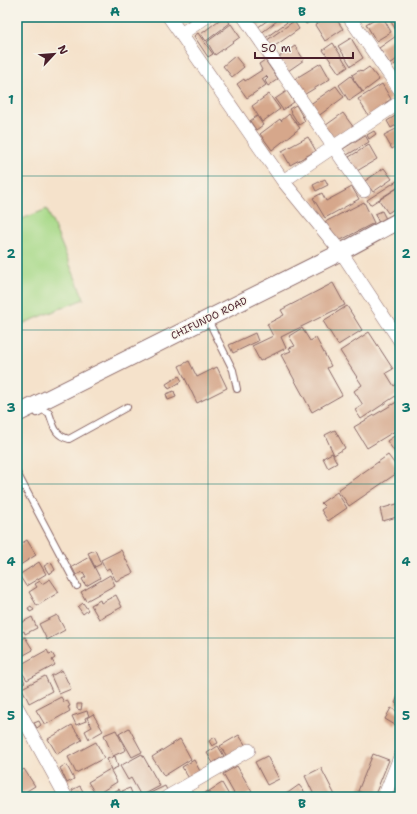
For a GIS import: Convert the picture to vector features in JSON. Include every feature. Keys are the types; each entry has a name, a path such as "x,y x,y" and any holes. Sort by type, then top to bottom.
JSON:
{"street":[{"path":"169,17 283,181 341,252 400,341"},
{"path":"181,34 206,17"},
{"path":"244,17 364,191"},
{"path":"349,17 400,90"},
{"path":"283,181 400,102"},
{"name":"CHIFUNDO ROAD","path":"22,415 207,319 341,252 400,220"},
{"path":"17,707 66,797"},
{"path":"167,797 249,750"},
{"path":"386,796 400,757"}],"lane":[{"path":"207,319 233,370 236,389"},
{"path":"22,415 43,410 49,413 57,433 69,439 127,407"},
{"path":"17,473 77,586"}],"green space":[{"path":"47,209 84,299 17,326 17,221"}],"building":[{"path":"186,17 200,17 191,23"},
{"path":"225,17 230,23 206,41 201,34"},
{"path":"249,17 272,17 257,28"},
{"path":"282,17 288,17 290,20 264,39 260,34"},
{"path":"301,17 316,17 306,24"},
{"path":"327,17 335,17 343,29 325,41 315,25"},
{"path":"378,17 383,17 391,32 376,41 366,24"},
{"path":"388,17 400,17 400,27 396,30"},
{"path":"294,21 299,29 272,48 266,41"},
{"path":"231,24 240,37 215,55 207,42"},
{"path":"198,33 213,54 208,57 194,36"},
{"path":"399,34 400,57 390,64 379,48"},
{"path":"351,38 363,58 351,66 338,46"},
{"path":"333,43 348,67 339,73 323,50"},
{"path":"295,46 304,60 288,71 279,57"},
{"path":"235,56 244,67 232,77 223,66"},
{"path":"265,60 278,79 268,86 265,81 268,78 266,76 262,79 266,85 247,98 237,84 244,79 245,81 262,70 259,64"},
{"path":"399,61 400,70 393,74 389,69"},
{"path":"321,63 330,79 302,96 293,80"},
{"path":"369,67 379,80 363,92 353,79 354,78 352,75 360,70 362,72"},
{"path":"351,76 362,92 349,101 339,85"},
{"path":"382,84 391,99 384,104 386,108 370,118 358,99"},
{"path":"336,86 344,97 317,117 309,105"},
{"path":"287,91 294,102 283,110 275,99"},
{"path":"269,94 280,109 262,122 252,106"},
{"path":"296,105 305,121 299,125 289,109"},
{"path":"343,113 354,128 333,143 322,128"},
{"path":"400,113 400,123 391,128 387,121"},
{"path":"289,114 300,128 272,150 260,134 280,119 281,121"},
{"path":"257,116 263,125 256,130 250,121"},
{"path":"400,127 400,144 392,149 384,135"},
{"path":"374,131 376,134 369,139 367,135"},
{"path":"365,135 369,142 347,155 343,149"},
{"path":"308,137 316,151 290,165 282,151"},
{"path":"369,145 377,159 357,171 349,157"},
{"path":"384,168 392,179 373,192 365,181"},
{"path":"325,179 328,185 316,191 313,185"},
{"path":"400,179 400,186 370,205 367,200"},
{"path":"352,187 359,199 325,218 313,198 322,193 326,201"},
{"path":"399,187 400,205 388,213 379,200"},
{"path":"364,202 374,223 335,243 325,222"},
{"path":"382,211 386,219 379,223 375,214"},
{"path":"333,283 345,305 281,337 286,348 260,361 252,346 273,336 267,324 284,315 281,310"},
{"path":"347,306 362,330 338,345 323,321"},
{"path":"302,328 310,341 316,338 331,366 327,368 342,395 312,412 281,355 291,351 289,348 295,346 289,336"},
{"path":"369,332 393,369 386,373 394,386 400,382 400,393 361,419 355,410 363,405 354,391 362,385 340,351"},
{"path":"255,333 258,341 233,353 229,345"},
{"path":"189,361 197,377 217,367 227,388 197,403 179,366"},
{"path":"179,376 182,381 169,389 166,384"},
{"path":"174,391 176,397 168,400 166,394"},
{"path":"400,400 400,428 367,448 354,427"},
{"path":"335,430 345,448 334,455 325,435"},
{"path":"400,432 400,446 394,451 387,441"},
{"path":"332,453 337,463 328,468 323,458"},
{"path":"388,455 400,471 349,506 338,490"},
{"path":"337,492 347,508 328,521 321,510 325,507 321,503"},
{"path":"400,503 400,516 383,521 380,509"},
{"path":"27,540 36,555 17,567 17,546"},
{"path":"95,550 101,564 95,567 88,553"},
{"path":"121,550 133,573 116,581 109,568 106,570 101,560"},
{"path":"89,557 100,578 86,586 82,579 86,577 83,572 76,575 72,567"},
{"path":"39,562 46,574 26,586 19,575"},
{"path":"51,562 55,570 49,574 44,566"},
{"path":"110,575 115,585 86,601 81,592"},
{"path":"50,579 59,592 37,606 29,592 37,587 35,584 40,581 42,584"},
{"path":"116,595 122,607 99,619 91,605 100,600 101,603"},
{"path":"83,603 88,610 83,614 78,607"},
{"path":"31,606 34,610 30,612 28,608"},
{"path":"57,615 65,630 47,640 39,624"},
{"path":"32,617 37,628 25,634 24,631 18,634 17,625"},
{"path":"25,637 33,650 18,660 17,642"},
{"path":"47,650 49,654 52,653 55,658 52,660 55,665 27,680 18,666"},
{"path":"62,670 71,689 59,694 51,676"},
{"path":"20,674 25,682 17,687 17,676"},
{"path":"45,676 52,691 29,703 22,688"},
{"path":"400,691 400,706 395,703"},
{"path":"61,697 64,702 67,700 70,706 68,707 70,711 45,725 36,710"},
{"path":"77,704 82,704 81,710 77,709"},
{"path":"391,708 400,713 395,725 385,719"},
{"path":"87,711 89,716 85,718 86,721 76,725 72,716"},
{"path":"93,714 103,731 89,739 85,731 92,727 87,718"},
{"path":"39,721 41,725 37,728 34,723"},
{"path":"72,725 82,740 57,754 48,739"},
{"path":"129,728 142,752 132,757 119,734"},
{"path":"116,730 126,750 113,756 104,735"},
{"path":"239,735 246,746 228,758 220,746"},
{"path":"215,737 218,743 212,746 209,741"},
{"path":"180,739 191,759 164,776 152,757"},
{"path":"96,742 104,758 76,773 68,757"},
{"path":"218,746 224,756 213,763 207,753"},
{"path":"142,754 160,786 141,796 131,778 128,780 120,766"},
{"path":"373,754 389,760 374,797 372,797 358,791"},
{"path":"115,756 118,767 111,770 107,759"},
{"path":"267,756 279,779 267,785 255,762"},
{"path":"194,760 201,773 190,780 182,767"},
{"path":"66,764 74,779 67,783 60,768"},
{"path":"237,766 252,792 244,797 236,797 223,774"},
{"path":"321,768 336,797 315,797 305,776"},
{"path":"24,769 35,786 22,794 17,786 17,774"},
{"path":"110,769 117,782 96,795 88,782"},
{"path":"222,783 230,797 213,797 209,791"},
{"path":"299,785 308,796 282,797"},
{"path":"80,786 85,795 90,792 93,797 75,797 72,790"},
{"path":"165,786 169,794 162,797 147,797 146,795"},
{"path":"130,788 133,796 124,797 122,791"},
{"path":"119,789 123,797 104,797"},
{"path":"208,791 211,797 197,797"}]}
